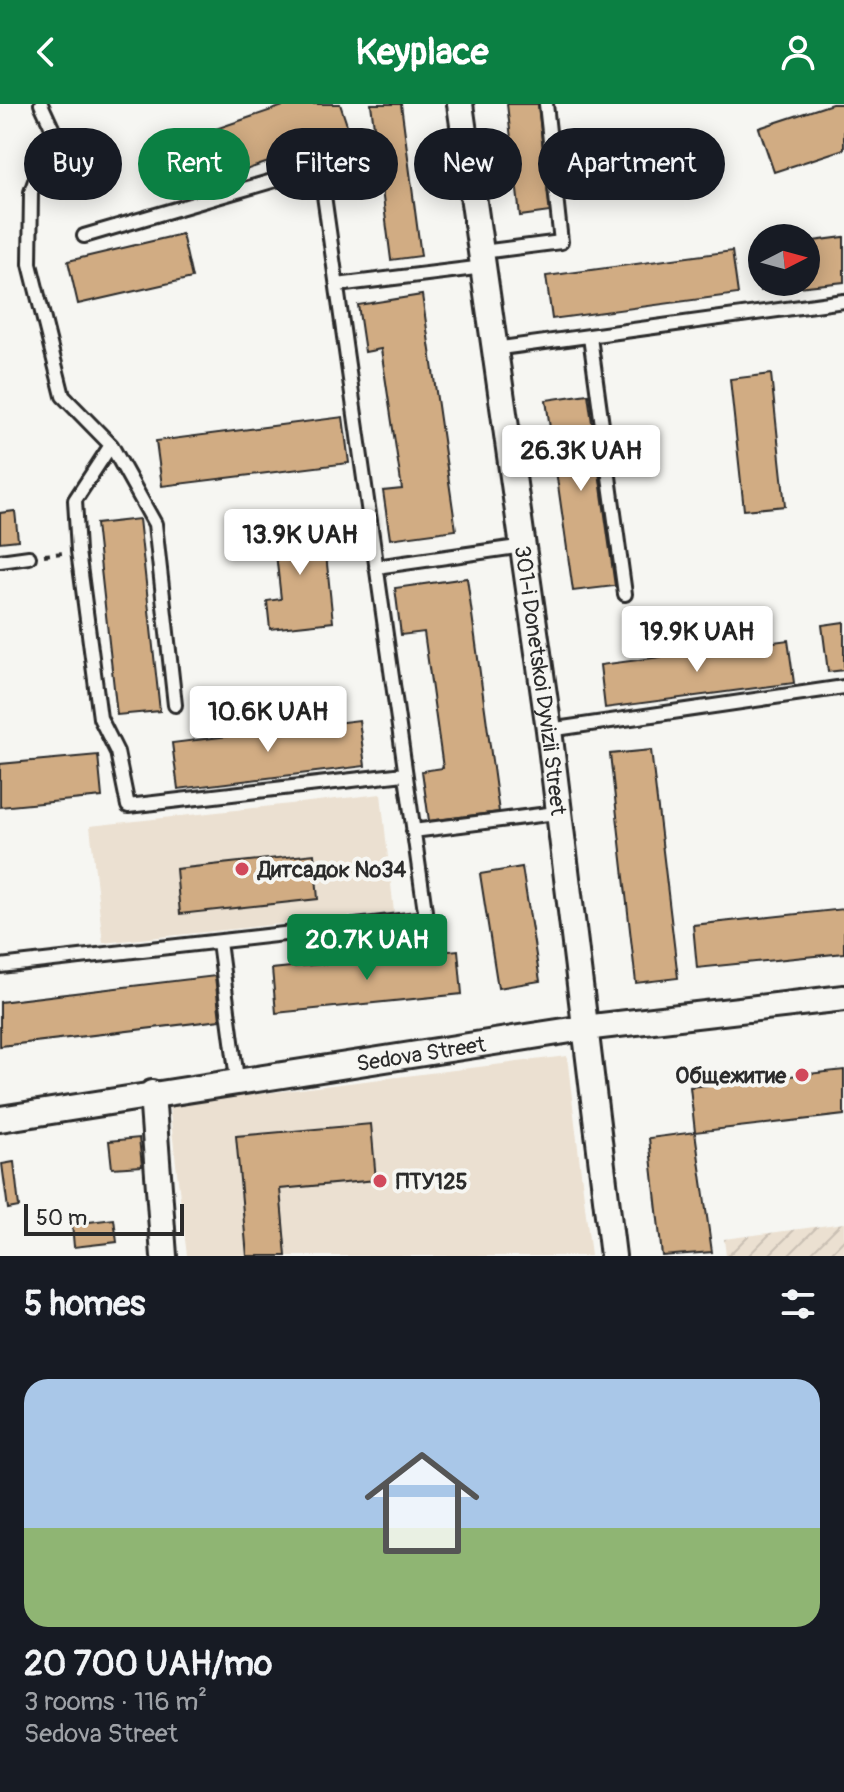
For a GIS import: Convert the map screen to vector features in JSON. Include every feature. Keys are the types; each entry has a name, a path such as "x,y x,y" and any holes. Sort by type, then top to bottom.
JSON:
{"street":[{"name":"301-i Donetskoi Dyvizii Street","path":"460,104 549,730 556,813 613,1256"},
{"name":"Sedova Street","path":"0,1119 237,1079 584,1028 844,998"},
{"path":"152,1093 164,1256"}],"lane":[{"path":"41,104 53,130 31,192 30,264 63,396 111,445 155,524 175,705"},
{"path":"337,285 561,242 546,104"},
{"path":"0,966 426,918 320,167 84,236"},
{"path":"494,349 844,301"},
{"path":"590,337 625,594"},
{"path":"111,445 75,500 78,551 100,718 117,752 128,806 404,774"},
{"path":"376,567 524,546"},
{"path":"0,561 29,557"},
{"path":"549,730 844,687"},
{"path":"413,831 556,813"},
{"path":"219,942 237,1079"}],"path":[{"path":"29,557 78,551"}],"shaded area":[{"name":"Дитсадок №34","path":"381,794 394,912 103,943 90,826"},
{"name":"ПТУ125","path":"567,1056 591,1256 187,1256 169,1105"},
{"path":"844,1223 844,1256 726,1256 724,1239"}],"building":[{"path":"289,104 340,104 348,128 266,128 266,163 250,168 250,128 219,128"},
{"path":"371,104 401,104 421,256 391,260 383,200 398,200 398,128 374,128"},
{"path":"507,104 538,104 541,128 538,128 538,200 549,200 550,212 520,216 522,128 510,128"},
{"path":"832,104 844,104 844,149 774,172 759,128"},
{"path":"182,234 192,278 78,304 68,261"},
{"path":"844,237 844,282 820,285 820,240"},
{"path":"732,251 738,294 552,319 546,276"},
{"path":"422,295 456,530 390,539 383,491 402,489 381,349 365,352 358,305"},
{"path":"771,374 785,506 744,510 730,379"},
{"path":"588,394 615,586 573,591 546,400"},
{"path":"343,417 349,463 162,486 156,441"},
{"path":"15,511 18,540 0,542 0,513"},
{"path":"139,519 160,711 117,715 96,524"},
{"path":"323,525 333,622 270,629 267,601 281,599 276,554 266,556 263,531"},
{"path":"467,578 499,812 429,821 422,771 443,768 424,632 401,635 395,588"},
{"path":"844,622 844,670 828,672 822,625"},
{"path":"788,640 794,683 605,708 600,665"},
{"path":"359,720 365,766 178,789 172,743"},
{"path":"651,750 678,978 636,983 610,754"},
{"path":"98,755 102,797 0,807 0,764"},
{"path":"314,854 318,899 180,914 176,869"},
{"path":"522,867 540,981 498,988 480,874"},
{"path":"844,909 844,953 697,968 693,925"},
{"path":"458,950 462,994 276,1013 272,969"},
{"path":"215,976 220,1020 0,1046 0,1002"},
{"path":"844,1070 844,1115 695,1132 690,1087"},
{"path":"371,1124 376,1180 280,1189 286,1256 247,1256 236,1136"},
{"path":"695,1132 712,1252 662,1256 649,1138"},
{"path":"139,1138 142,1166 112,1168 109,1141"},
{"path":"14,1162 19,1207 8,1209 2,1164"},
{"path":"114,1219 117,1242 74,1247 72,1224"}],"place":[{"name":"Дитсадок №34","path":"242,869"},
{"name":"Общежитие","path":"802,1075"},
{"name":"ПТУ125","path":"380,1181"}]}
